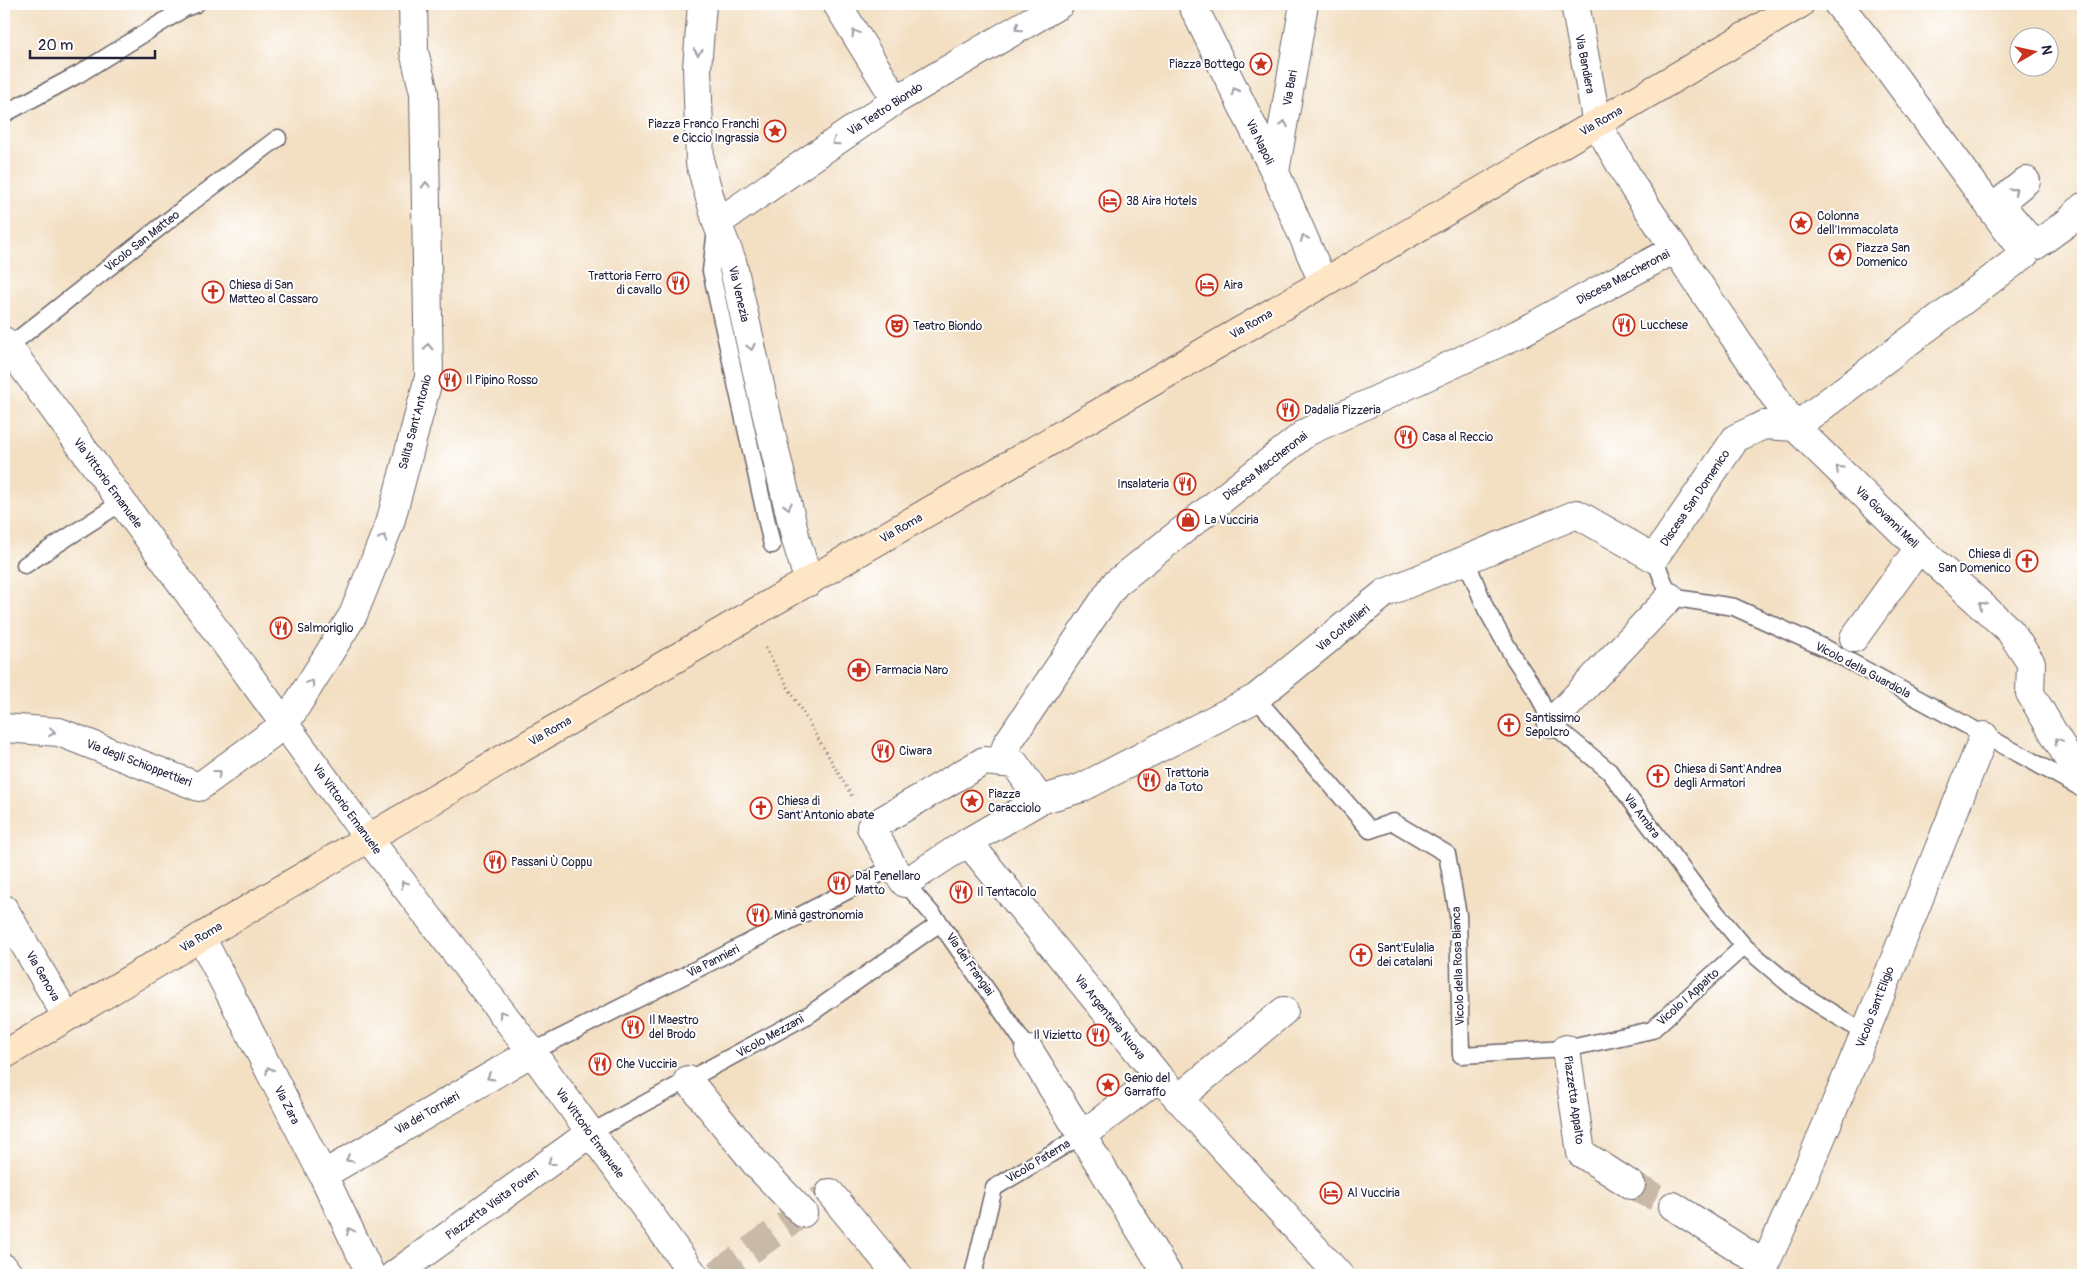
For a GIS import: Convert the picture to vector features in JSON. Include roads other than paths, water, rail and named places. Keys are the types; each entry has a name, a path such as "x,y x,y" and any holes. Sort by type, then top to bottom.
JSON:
{"street":[{"name":"Salita Sant'Antonio","path":"285,724 353,614 390,523 405,460 429,378 424,93 414,51 413,4"},
{"name":"Via Venezia","path":"702,4 697,68 700,163 717,223 732,261 796,540 809,582"},
{"path":"837,4 896,100"},
{"name":"Via Teatro Biondo","path":"717,223 896,100 1060,4"},
{"name":"Via Napoli","path":"1192,4 1276,172 1323,282"},
{"name":"Via Bari","path":"1276,172 1304,4"},
{"name":"Via Bandiera","path":"1575,4 1597,124"},
{"name":"Via Roma","path":"4,1055 483,770 1597,124 1800,4"},
{"path":"1838,4 2030,250"},
{"path":"1597,124 1634,188 1795,427 2068,222 2083,207"},
{"path":"2026,181 1999,203 2030,250"},
{"name":"Discesa Maccheronai","path":"1001,763 1007,744 1116,584 1307,432 1518,334 1675,249"},
{"name":"Via Vittorio Emanuele","path":"6,344 368,838 532,1052 694,1275"},
{"name":"Discesa San Domenico","path":"1654,558 1736,438 1764,426 1795,427"},
{"name":"Via Giovanni Meli","path":"1795,427 1919,548 2010,631 2031,663 2030,693 2083,783"},
{"name":"Via Coltellieri","path":"1040,800 1081,788 1256,698 1385,593 1577,514 1654,558"},
{"path":"1854,638 1919,548"},
{"path":"1551,723 1670,596"},
{"name":"Via degli Schioppettieri","path":"4,728 59,732 199,787 285,724"},
{"name":"Vicolo Sant'Eligio","path":"1762,1270 1866,1034 1906,928 1984,736"},
{"path":"984,761 1001,763 1015,764 1040,800 968,842 899,875 871,827 984,761"},
{"name":"Via Argenteria Nuova","path":"968,842 1159,1077 1339,1275"},
{"name":"Via Genova","path":"4,908 67,1017"},
{"name":"Via Zara","path":"201,937 323,1175 371,1275"},
{"path":"1178,1099 1284,1011"},
{"name":"Piazzetta Appalto","path":"1566,1049 1582,1153 1632,1185"},
{"path":"1029,1050 1168,1275"},
{"name":"Via dei Tornieri","path":"323,1175 532,1052"},
{"path":"1082,1135 1159,1077"},
{"path":"688,1080 756,1164 803,1213"},
{"name":"Piazzetta Visita Poveri","path":"394,1275 590,1133"},
{"path":"830,1193 898,1275"},
{"path":"1673,1206 1762,1270"},
{"path":"4,1268 9,1275"}],"lane":[{"path":"4,114 78,74 185,8 196,4"},
{"name":"Vicolo San Matteo","path":"6,344 278,138"},
{"path":"717,223 711,271 772,545"},
{"path":"25,565 122,502"},
{"path":"1654,558 1670,596"},
{"name":"Via Ambra","path":"1466,560 1486,609 1514,658 1538,694 1551,723 1609,771 1700,893 1744,946 1797,991 1866,1034"},
{"name":"Vicolo della Guardiola","path":"1670,596 1734,607 1829,650 2083,789"},
{"name":"Vicolo della Rosa Bianca","path":"1256,698 1370,830 1393,822 1446,854 1458,915 1461,1055 1566,1049"},
{"name":"Via dei Frangiai","path":"899,875 940,923 1029,1050"},
{"name":"Via Pannieri","path":"532,1052 715,960 899,875"},
{"name":"Vicolo Mezzani","path":"590,1133 810,1014 940,923"},
{"name":"Vicolo I Appalto","path":"1566,1049 1652,1030 1744,946"},
{"name":"Vicolo Paterna","path":"973,1275 994,1188 1082,1135"}],"tunnel":[{"path":"1631,1185 1673,1206"},
{"path":"716,1275 830,1193"}],"place":[{"name":"Piazza Bottego","path":"1261,64"},
{"name":"Piazza Franco Franchi e Ciccio Ingrassia","path":"775,131"},
{"name":"38 Aira Hotels","path":"1110,201"},
{"name":"Colonna dell'Immacolata","path":"1801,223"},
{"name":"Piazza San Domenico","path":"1840,255"},
{"name":"Trattoria Ferro di cavallo","path":"678,283"},
{"name":"Aira","path":"1207,285"},
{"name":"Chiesa di San Matteo al Cassaro","path":"213,292"},
{"name":"Lucchese","path":"1624,325"},
{"name":"Teatro Biondo","path":"897,326"},
{"name":"Il Pipino Rosso","path":"450,380"},
{"name":"Dadalia Pizzeria","path":"1288,410"},
{"name":"Casa al Reccio","path":"1406,437"},
{"name":"Insalateria","path":"1185,484"},
{"name":"La Vucciria","path":"1188,520"},
{"name":"Chiesa di San Domenico","path":"2027,561"},
{"name":"Salmoriglio","path":"281,628"},
{"name":"Farmacia Naro","path":"859,670"},
{"name":"Santissimo Sepolcro","path":"1509,725"},
{"name":"Ciwara","path":"883,751"},
{"name":"Chiesa di Sant'Andrea degli Armatori","path":"1658,776"},
{"name":"Trattoria da Toto","path":"1149,780"},
{"name":"Piazza Caracciolo","path":"972,801"},
{"name":"Chiesa di Sant'Antonio abate","path":"761,808"},
{"name":"Passani Ù Coppu","path":"495,862"},
{"name":"Dal Penellaro Matto","path":"839,883"},
{"name":"Il Tentacolo","path":"961,892"},
{"name":"Minà gastronomia","path":"758,915"},
{"name":"Sant'Eulalia dei catalani","path":"1361,955"},
{"name":"Il Maestro del Brodo","path":"633,1027"},
{"name":"Il Vizietto","path":"1098,1035"},
{"name":"Che Vucciria","path":"600,1064"},
{"name":"Genio del Garraffo","path":"1108,1085"},
{"name":"Al Vucciria","path":"1331,1193"}]}
